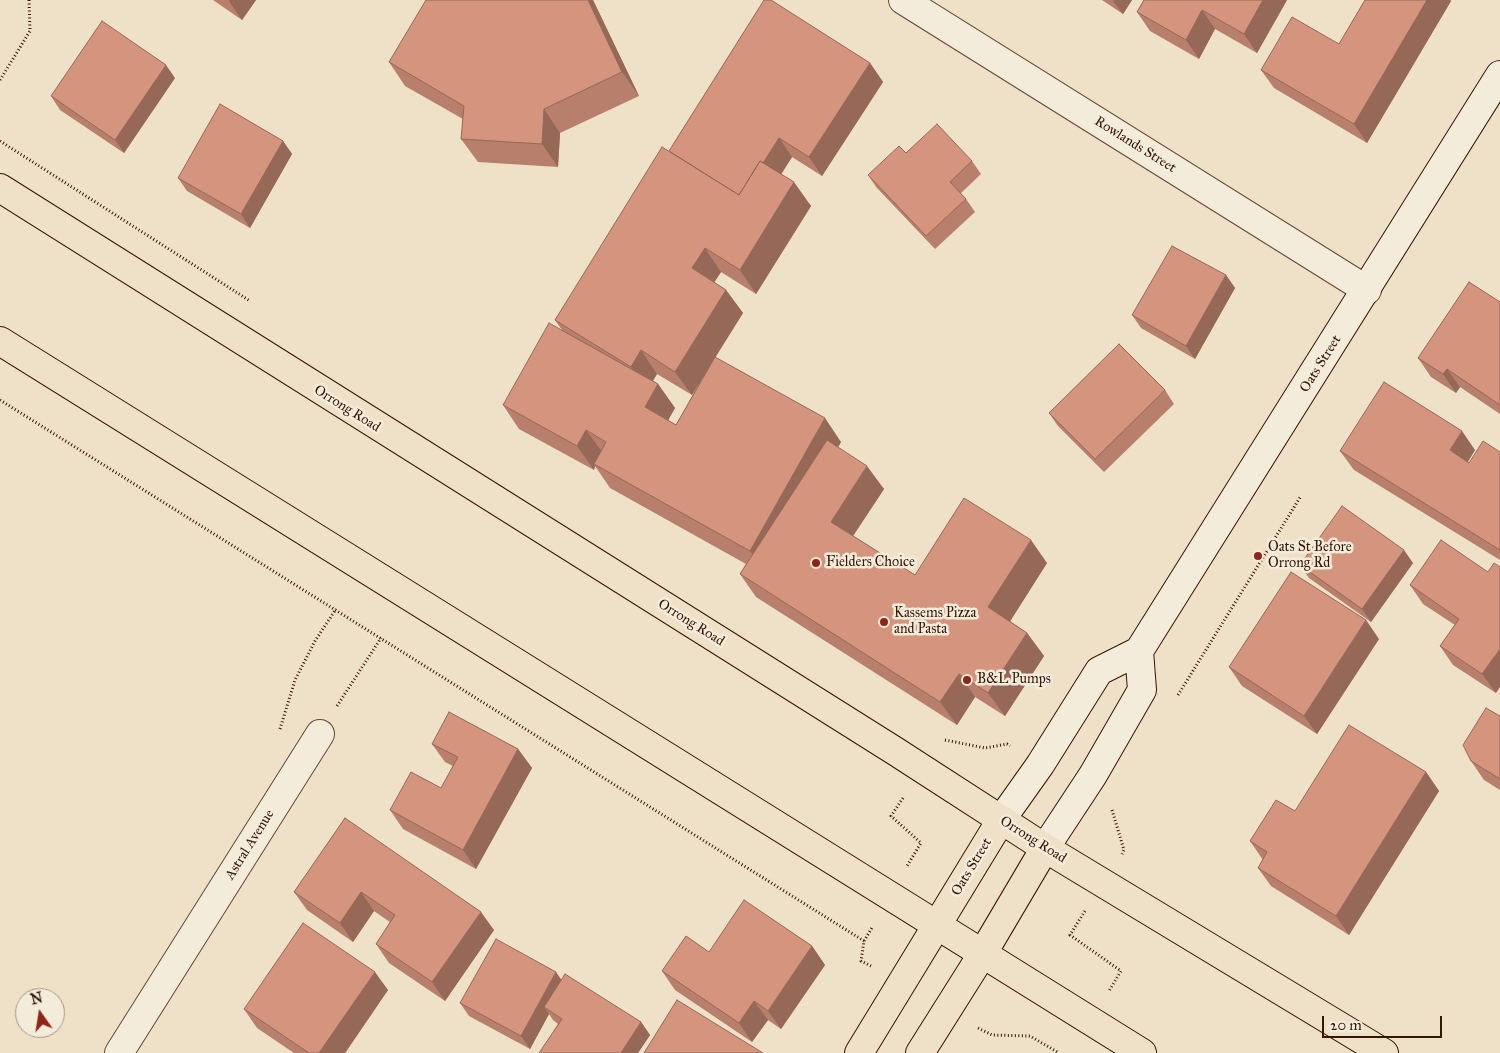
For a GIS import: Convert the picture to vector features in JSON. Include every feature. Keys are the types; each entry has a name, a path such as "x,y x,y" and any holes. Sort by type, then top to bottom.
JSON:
{"main road":[{"name":"Orrong Road","path":"0,188 1045,848 1384,1053"},
{"path":"0,341 1142,1053"},
{"name":"Oats Street","path":"858,1053 1001,820"},
{"path":"920,1053 983,954 1045,848"}],"street":[{"name":"Rowlands Street","path":"903,0 1367,290"},
{"name":"Oats Street","path":"1001,820 1040,765 1100,671 1139,651 1500,75"},
{"path":"1045,848 1093,775 1142,690 1139,651"},
{"name":"Astral Avenue","path":"120,1053 320,734"}],"path":[{"path":"0,80 30,31 29,0"},
{"path":"0,400 864,941 921,843 891,816 938,739 985,748 1007,744"},
{"path":"1173,703 1301,496"},
{"path":"320,734 381,638"},
{"path":"1090,1020 1121,971 1070,935 1124,850 1111,807"}],"building":[{"path":"426,0 588,0 622,72 544,109 542,144 461,139 464,106 389,62"},
{"path":"764,0 771,0 870,63 809,157 779,138 763,163 760,161 739,195 669,151"},
{"path":"1144,0 1263,0 1244,34 1202,10 1186,40 1137,12"},
{"path":"1365,0 1427,0 1354,124 1261,70 1292,17 1339,44"},
{"path":"102,21 166,65 115,140 51,96"},
{"path":"220,104 283,141 241,214 178,178"},
{"path":"937,124 972,161 950,182 966,199 926,236 868,175 899,146 906,153"},
{"path":"662,147 739,195 760,161 794,182 740,270 705,248 692,268 726,290 675,372 641,350 631,367 555,320"},
{"path":"1172,246 1226,275 1186,346 1132,315"},
{"path":"1469,282 1500,302 1500,405 1447,369 1443,374 1418,358"},
{"path":"549,323 658,384 645,407 676,425 715,357 825,418 750,551 594,464 606,442 586,430 577,446 503,405"},
{"path":"1119,344 1165,390 1095,459 1049,413"},
{"path":"1384,382 1462,431 1450,450 1469,463 1483,441 1500,452 1500,550 1340,451"},
{"path":"827,440 867,466 831,522 915,575 964,498 1031,540 988,607 1027,633 988,693 959,674 940,702 740,574"},
{"path":"1342,506 1404,550 1362,609 1300,565"},
{"path":"1441,540 1488,572 1494,563 1500,567 1500,649 1482,674 1440,646 1459,619 1410,585"},
{"path":"1291,572 1366,620 1304,716 1229,667"},
{"path":"1486,708 1500,716 1500,779 1471,761 1463,745"},
{"path":"449,712 518,749 463,850 390,810 411,772 441,788 458,757 432,744"},
{"path":"1349,725 1426,772 1336,916 1258,868 1267,852 1250,841 1276,800 1295,811"},
{"path":"345,818 481,912 432,982 376,944 395,915 361,892 340,923 294,892"},
{"path":"744,900 812,946 768,1011 754,1001 739,1023 662,971 686,936 709,952"},
{"path":"303,923 375,972 319,1053 309,1053 244,1009"},
{"path":"496,939 556,972 521,1036 460,1003"},
{"path":"565,974 641,1022 621,1053 539,1053 562,1019 544,1007"},
{"path":"677,1000 763,1053 644,1053"}],"place":[{"name":"Oats St Before Orrong Rd","path":"1258,556"},
{"name":"Fielders Choice","path":"816,563"},
{"name":"Kassems Pizza and Pasta","path":"884,622"},
{"name":"B&L Pumps","path":"967,680"}]}
